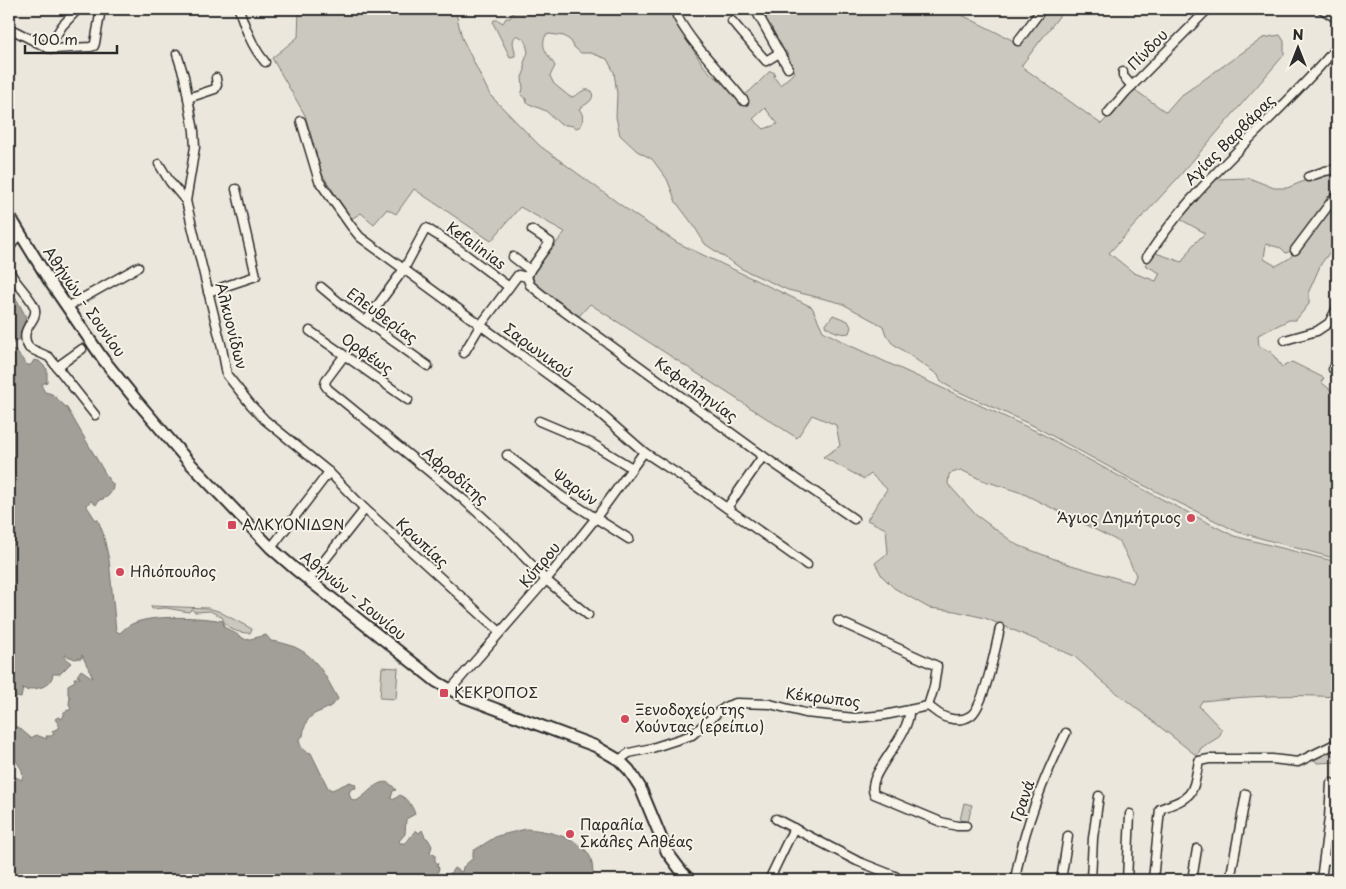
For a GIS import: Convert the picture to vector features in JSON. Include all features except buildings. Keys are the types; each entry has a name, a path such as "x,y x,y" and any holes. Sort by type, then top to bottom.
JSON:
{"main road":[{"name":"Αθήνών - Σουνίου","path":"9,215 67,307 103,359 187,460 271,548 431,677 450,690 497,710 595,746 619,760 629,770 640,787 667,852 690,880"}],"street":[{"path":"48,48 62,26 78,9"},
{"path":"9,28 48,48 94,46 101,9"},
{"path":"239,9 244,26 254,46 266,62"},
{"path":"678,9 676,16 684,29 707,60 728,80 744,101"},
{"path":"755,9 788,68"},
{"path":"1018,41 1042,9"},
{"name":"Πίνδου","path":"1108,113 1208,9"},
{"path":"1322,9 1337,19"},
{"path":"732,21 766,61 779,53"},
{"name":"Αγίας Βαρβάρας","path":"1147,257 1168,226 1190,200 1241,146 1289,101 1337,47"},
{"name":"Αλκυονίδων","path":"177,54 188,98 195,147 186,201 227,375 265,420 329,472"},
{"path":"1123,72 1122,76 1132,86"},
{"path":"188,98 215,89 217,85 216,78"},
{"name":"Σαρωνικού","path":"301,121 319,181 351,226 369,245 594,409 644,452 690,482 807,565"},
{"path":"159,164 170,182 186,201"},
{"path":"1308,177 1337,169"},
{"path":"208,292 256,276 236,189"},
{"path":"1295,250 1337,194"},
{"name":"Kefalinias","path":"404,269 426,228 453,245 509,287"},
{"path":"464,353 480,326 509,287 518,276 528,273 550,242 532,230"},
{"path":"9,249 19,233"},
{"name":"Κεφαλληνίας","path":"513,257 528,273 530,286 763,456 854,519"},
{"path":"67,307 138,267"},
{"path":"366,321 404,269"},
{"path":"9,270 15,282 35,308 35,315 26,332 27,345 32,351 47,356 95,415"},
{"name":"Ελευθερίας","path":"321,287 340,303 428,366"},
{"path":"1285,340 1317,330 1329,323 1336,313"},
{"name":"Ορφέως","path":"310,331 408,400"},
{"path":"57,367 82,349"},
{"name":"Αφροδίτης","path":"344,356 326,380 325,385 328,389 464,500 511,543 546,580 588,616"},
{"path":"539,422 591,443 632,468"},
{"name":"Κύπρου","path":"450,690 546,580 595,519 644,452"},
{"name":"Ψαρών","path":"507,455 595,519 629,539"},
{"path":"727,508 763,456"},
{"path":"271,548 329,472"},
{"name":"Κρωπίας","path":"329,472 364,509 500,632"},
{"path":"309,580 364,509"},
{"path":"838,621 936,666 934,687 928,706 936,713 947,718 964,719 972,715 978,708 989,676 1000,628"},
{"name":"Κέκρωπος","path":"619,760 629,753 674,742 692,735 717,713 727,706 736,703 770,704 805,712 855,718 928,706"},
{"path":"909,710 909,721 905,730 879,769 872,786 874,794 941,822 966,826"},
{"name":"Γρανά","path":"1015,880 1022,849 1051,762 1066,733"},
{"path":"1153,880 1160,809 1183,800 1189,795 1193,789 1198,761 1209,759 1272,759 1298,762 1337,743"},
{"path":"1321,880 1331,783"},
{"path":"1230,880 1246,794"},
{"path":"1091,880 1098,796"},
{"path":"1127,880 1130,814"},
{"path":"776,819 857,861 895,876 899,880"},
{"path":"769,880 794,828"},
{"path":"1061,880 1068,836"},
{"path":"1192,880 1196,848"},
{"path":"1324,860 1337,859"}],"shaded area":[{"path":"299,9 455,9 462,38 490,95 540,146 636,216 678,243 812,307 823,331 849,345 1040,433 1234,536 1337,562 1337,697 1270,696 1202,701 1199,706 1222,730 1219,737 1201,748 1197,756 1103,682 1074,656 985,618 955,611 929,608 894,588 882,576 875,563 888,553 886,529 867,520 887,489 871,474 864,479 823,457 840,446 836,425 812,415 797,438 590,304 579,316 535,284 533,278 534,271 565,232 520,207 491,241 414,189 396,214 387,209 374,224 361,213 351,219 322,174 305,115 272,58 298,37","holes":["961,470 982,480 1022,493 1120,542 1136,575 1133,583 1068,564 1017,545 976,515 948,484 949,474"]},
{"path":"515,9 675,9 675,20 679,28 703,65 711,74 728,86 738,100 770,71 775,73 774,77 780,85 795,72 786,51 781,51 765,21 769,9 950,9 1018,43 1044,9 1048,9 1060,15 1021,66 1101,124 1135,90 1166,112 1179,97 1263,38 1280,35 1284,41 1284,55 1176,180 1109,253 1134,273 1156,281 1160,273 1145,265 1153,252 1182,262 1192,246 1205,233 1178,218 1202,191 1217,179 1249,178 1274,188 1287,188 1314,177 1337,172 1337,192 1316,222 1291,251 1286,253 1281,248 1266,244 1264,259 1276,266 1290,258 1337,197 1337,242 1321,264 1309,291 1309,304 1296,320 1289,320 1258,335 1259,346 1271,352 1282,367 1292,362 1324,378 1321,382 1337,395 1337,559 1238,532 1131,479 1034,426 941,382 938,375 892,343 886,335 883,326 841,303 788,290 742,269 705,244 676,202 667,179 652,159 637,151 620,135 616,117 617,94 614,72 607,59 591,53 581,53 564,36 546,35 544,48 555,66 550,76 554,84 570,97 586,90 592,91 593,95 589,102 579,109 582,121 581,126 576,128 560,124 546,111 527,103 526,99 521,95 523,89 522,77 525,70 524,63 528,52 525,40 517,35 515,37 513,42 515,56 510,57 493,23 494,20 498,20 503,23 506,18 510,18","holes":["765,108 778,124 764,129 753,119"]},
{"path":"9,294 17,300 26,317 21,333 22,337 12,344 9,344"},
{"path":"833,315 848,321 851,327 849,333 837,332 825,326"},
{"path":"9,348 15,350 27,365 31,365 34,360 39,361 47,369 47,382 42,384 42,387 45,392 52,394 67,408 113,484 112,490 107,497 99,500 96,505 91,501 86,505 95,519 98,520 103,533 109,560 116,631 120,633 134,623 155,618 179,617 223,621 224,627 246,640 266,635 271,641 285,644 305,653 320,668 338,699 308,720 303,736 299,739 301,746 304,750 311,753 328,788 332,790 350,782 355,784 356,788 351,789 349,793 351,799 356,801 381,783 391,784 396,790 393,791 391,798 393,800 400,795 413,808 415,814 406,819 405,834 399,841 400,843 406,843 415,831 419,833 422,830 432,846 430,853 435,855 435,861 438,864 439,868 436,879 439,880 9,880 9,774 22,780 22,773 9,749 9,738 13,737 15,727 18,727 31,738 36,735 47,739 46,736 54,734 52,731 59,728 55,719 58,717 62,719 64,712 71,709 68,685 75,681 74,678 80,678 77,676 81,670 93,678 82,655 81,659 75,659 65,655 66,659 71,663 60,674 53,674 50,681 41,687 29,689 28,691 23,688 21,698 16,697 9,700"},
{"path":"151,606 208,608 218,611 252,629 250,633 233,630 226,625 222,617 210,611 195,612 191,609 189,612 166,608 152,609"},
{"path":"382,667 398,668 396,699 380,698"},
{"path":"1337,745 1337,762 1317,763 1314,759"},
{"path":"964,803 972,805 968,822 960,820"},
{"path":"526,829 560,835 583,847 591,859 593,880 445,880 445,878 440,880 450,874 454,868 462,872 463,867 473,858 473,851 497,836"}],"place":[{"name":"Άγιος Δημήτριος","path":"1191,518"},
{"name":"ΑΛΚΥΟΝΙΔΩΝ","path":"232,525"},
{"name":"Ηλιόπουλος","path":"120,572"},
{"name":"ΚΕΚΡΟΠΟΣ","path":"444,693"},
{"name":"Ξενοδοχείο της Χούντας (ερείπιο)","path":"625,719"},
{"name":"Παραλία Σκάλες Αλθέας","path":"570,834"}]}
